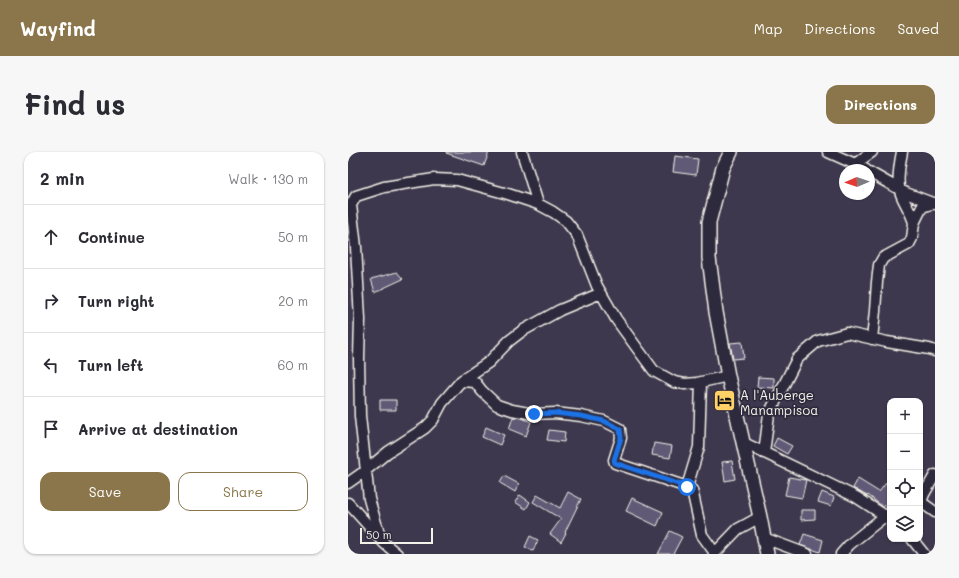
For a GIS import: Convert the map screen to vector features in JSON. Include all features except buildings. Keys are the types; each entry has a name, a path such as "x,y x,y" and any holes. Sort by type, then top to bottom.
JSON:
{"street":[{"path":"522,152 538,204"},
{"path":"731,152 723,168 709,222 709,258 716,312 728,376 767,554"},
{"path":"828,152 855,164 872,152"},
{"path":"902,152 899,171 899,189 912,215 914,223"},
{"path":"875,175 906,193 935,203"},
{"path":"380,537 369,499 360,416 360,319 356,247 351,205 352,197 384,187 434,179 457,180 538,204 566,221 577,235 601,292 616,319 654,371 674,382 685,384 728,376"},
{"path":"872,339 879,265 883,258 909,244 912,238 914,223 922,208 935,203"},
{"path":"348,483 388,452 425,428 433,420 442,403 461,381 489,362 522,330 560,310 601,292"},
{"path":"764,453 769,414 797,359 818,341 847,334 935,351"},
{"path":"461,381 475,382 497,405 512,410 534,414 555,413 581,416 604,421 620,429 621,438 614,460 615,463 692,490 702,535 714,553 738,529 760,517"},
{"path":"687,487 699,447 701,382"},
{"path":"742,442 856,497 887,516"},
{"path":"935,476 924,494 922,502 935,512"},
{"path":"348,503 396,554"},
{"path":"841,554 850,544 887,518"},
{"path":"764,538 807,554"},
{"path":"914,542 924,554"}],"place":[{"name":"A l'Auberge Manampisoa","path":"725,401"}],"route":[{"path":"534,414 555,413 581,416 604,421 620,429 621,438 614,460 615,463 687,487"}]}
